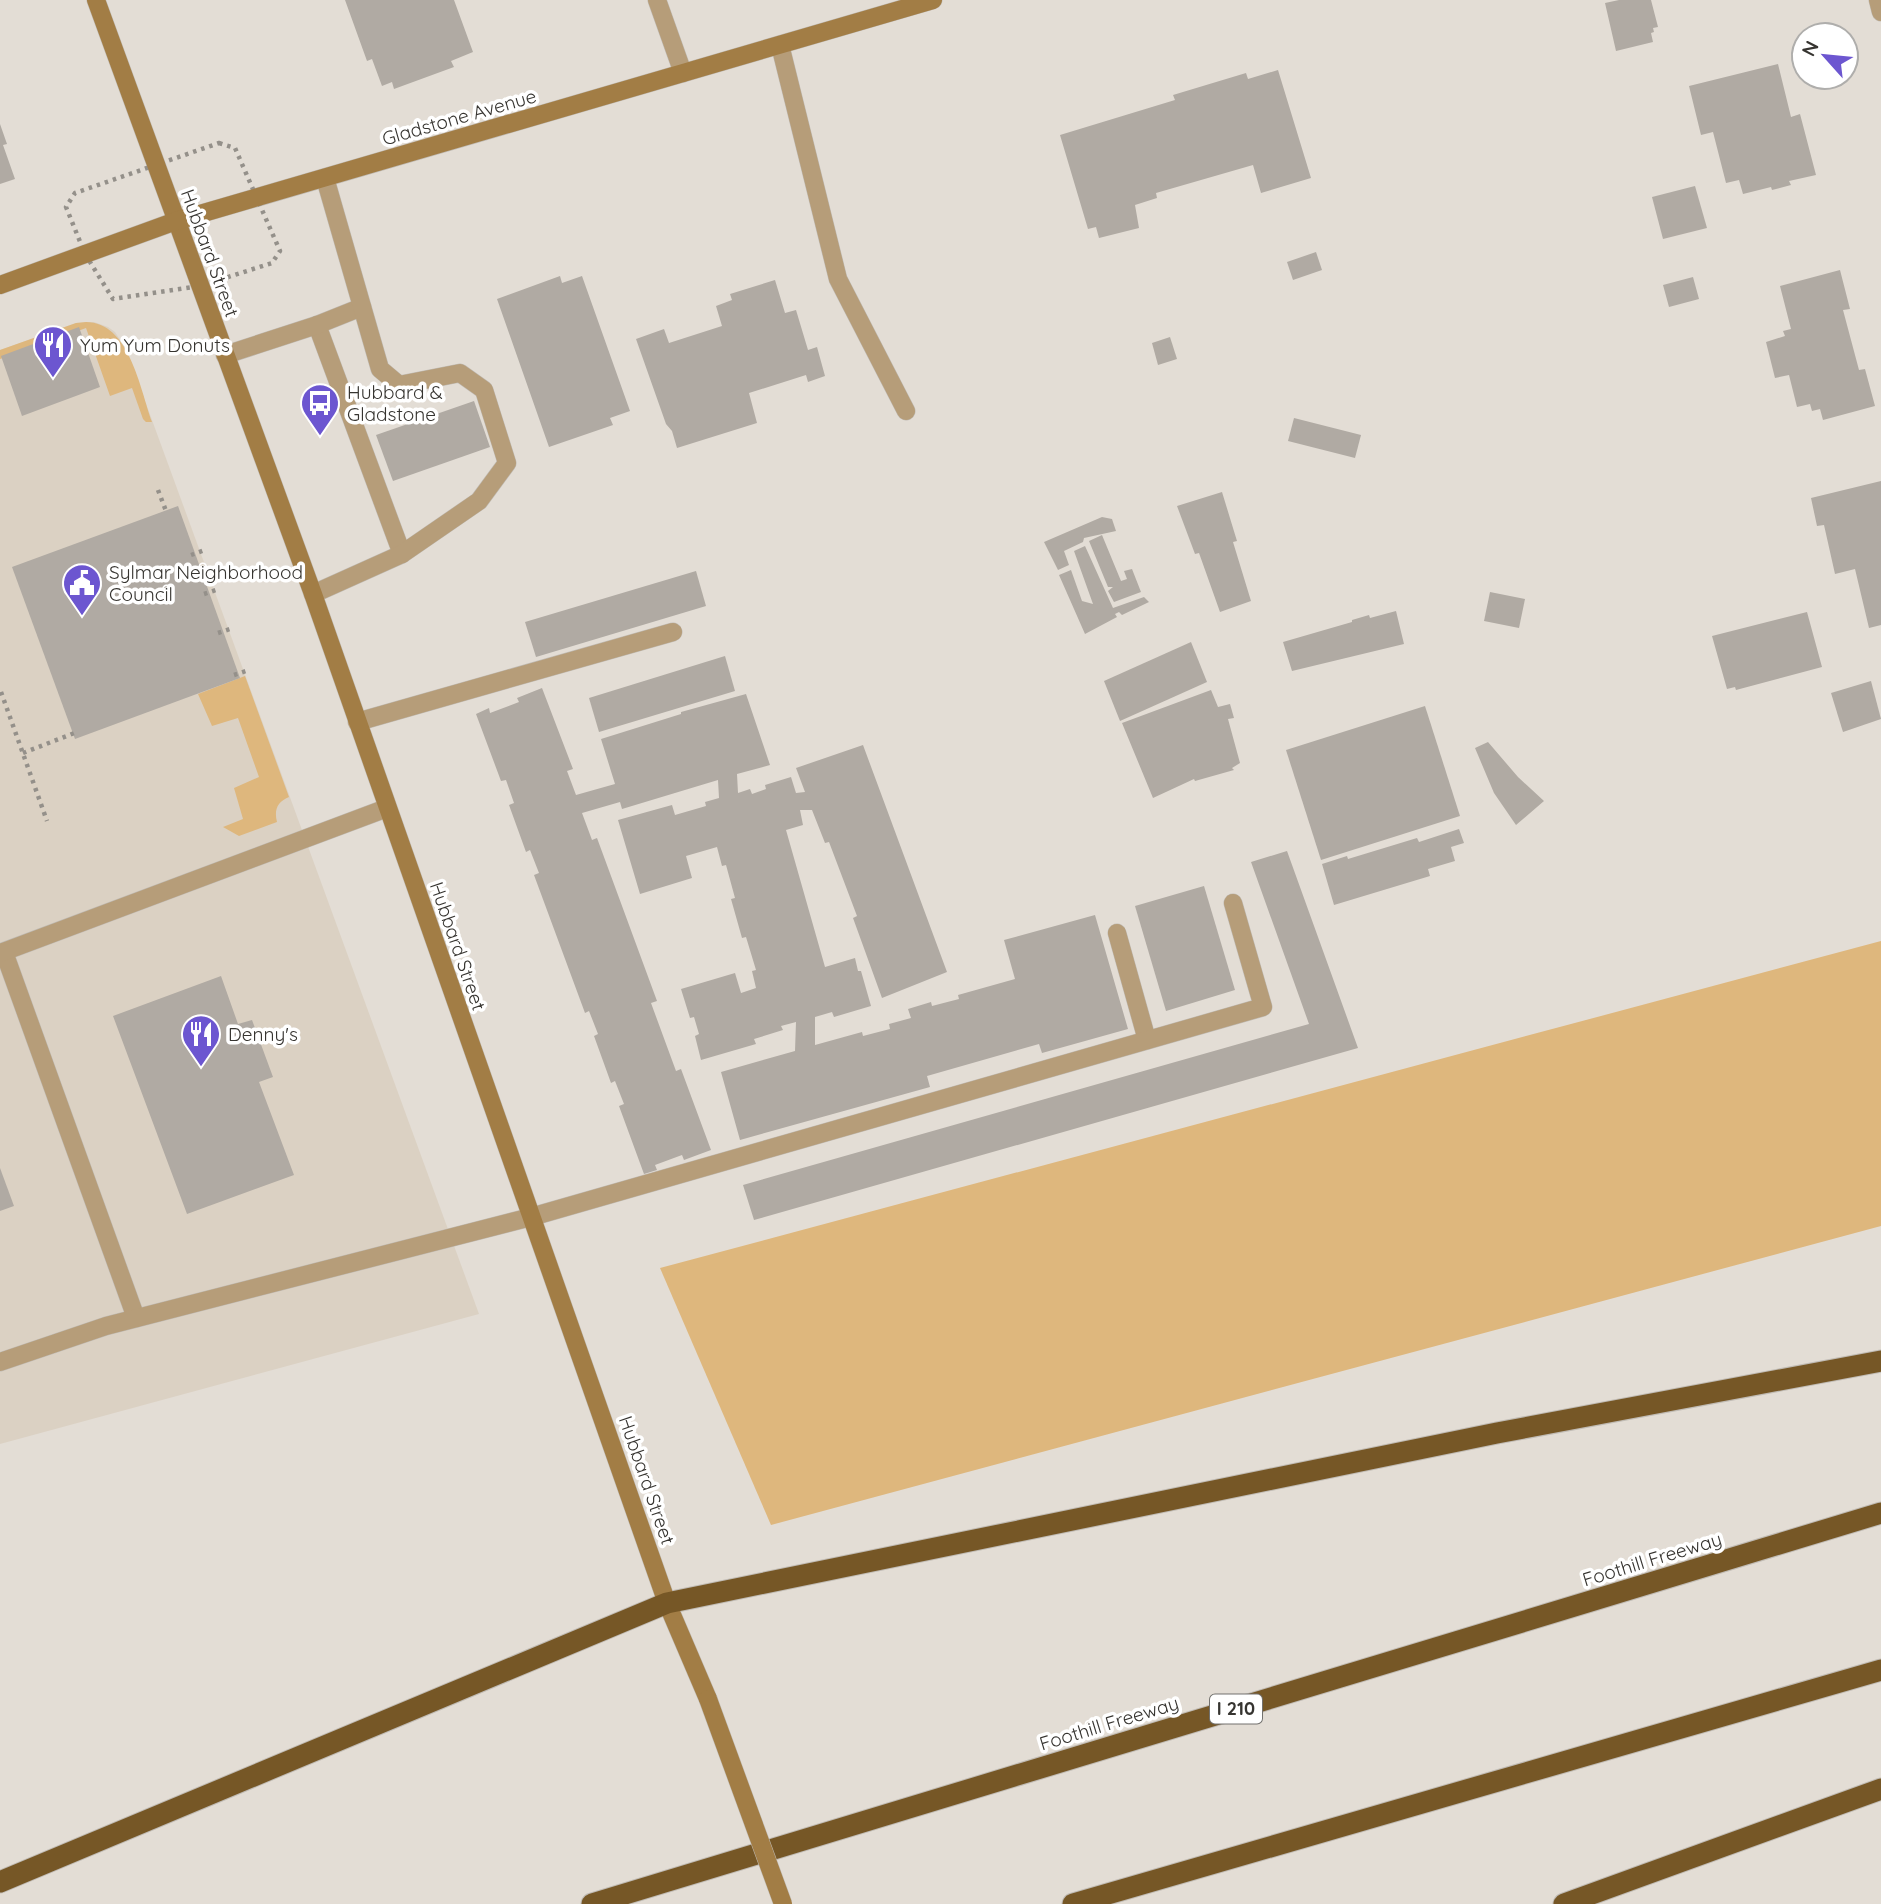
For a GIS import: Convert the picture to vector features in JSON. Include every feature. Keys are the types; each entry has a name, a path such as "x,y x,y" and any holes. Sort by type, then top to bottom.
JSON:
{"highway":[{"path":"0,1882 667,1603 1497,1433 1881,1361"},
{"name":"Foothill Freeway","path":"592,1904 1881,1513"},
{"path":"1073,1904 1881,1670"},
{"path":"1564,1904 1881,1789"}],"main road":[{"name":"Hubbard Street","path":"96,0 313,594 667,1603 708,1699 783,1904"},
{"name":"Gladstone Avenue","path":"0,285 176,221 933,0"}],"street":[{"path":"657,0 683,73"},
{"path":"1878,0 1881,12"},
{"path":"780,45 838,279 906,411"},
{"path":"313,594 402,554 479,500 507,463 484,390 460,373 399,385 380,369 325,178"},
{"path":"225,355 317,325 362,307"},
{"path":"317,325 402,554"},
{"path":"357,722 673,632"},
{"path":"136,1318 2,953 387,808"},
{"path":"0,1362 106,1326 531,1217 1263,1007 1233,903"},
{"path":"1117,933 1147,1040"}],"path":[{"path":"159,490 166,511"},
{"path":"191,555 205,550"},
{"path":"204,594 219,589"},
{"path":"218,633 233,628"},
{"path":"234,675 248,670"},
{"path":"1,692 47,821"},
{"path":"23,752 77,732"}],"shaded area":[{"path":"94,322 115,332 126,349 479,1314 0,1444 0,350 76,323"},
{"path":"76,323 101,325 113,333 123,345 131,359 152,422 143,419 132,388 110,396 86,328 0,359 0,350"},
{"path":"245,676 289,797 277,807 277,822 239,836 223,827 243,819 234,788 259,777 238,718 212,726 198,694"},
{"path":"1881,941 1881,1226 771,1525 660,1268"}],"building":[{"path":"345,0 454,0 473,52 451,61 454,67 394,89 392,82 382,86 372,59 367,61"},
{"path":"1651,0 1658,27 1653,28 1654,32 1651,33 1653,42 1616,51 1605,3"},
{"path":"1778,64 1791,117 1800,114 1816,175 1789,181 1791,185 1772,190 1771,187 1743,194 1739,180 1726,183 1713,132 1701,135 1689,86"},
{"path":"1278,70 1311,178 1261,193 1253,165 1156,193 1157,198 1135,205 1139,228 1099,238 1096,227 1088,229 1060,135 1175,100 1173,95 1246,73 1248,79"},
{"path":"0,124 7,144 3,145 15,179 0,184"},
{"path":"1695,186 1707,228 1663,239 1652,197"},
{"path":"1316,252 1322,270 1293,280 1287,262"},
{"path":"1840,270 1850,309 1843,310 1859,370 1865,369 1875,406 1823,420 1820,409 1812,411 1810,404 1797,407 1789,375 1775,378 1766,342 1785,336 1783,331 1791,329 1780,286"},
{"path":"560,276 562,283 582,276 630,411 610,418 613,425 549,447 497,299"},
{"path":"1693,277 1699,299 1669,307 1663,285"},
{"path":"775,280 785,313 796,310 808,350 817,347 825,376 808,382 806,375 749,393 757,423 677,448 636,339 664,329 669,343 722,326 716,306 732,300 730,294"},
{"name":"Yum Yum Donuts","path":"79,327 100,387 22,416 1,356"},
{"path":"1170,337 1177,359 1158,365 1152,343"},
{"path":"474,401 490,447 393,481 376,435"},
{"path":"1294,418 1361,435 1355,458 1288,441"},
{"path":"1881,481 1881,625 1869,628 1855,569 1835,574 1824,525 1817,526 1811,498"},
{"path":"1222,492 1237,541 1233,542 1251,601 1220,612 1199,553 1195,554 1177,506"},
{"path":"178,506 240,678 75,739 12,567"},
{"path":"1102,517 1112,519 1116,531 1084,538 1083,542 1064,551 1069,565 1058,570 1044,542"},
{"path":"1102,535 1121,581 1127,579 1124,571 1132,569 1141,592 1114,602 1108,591 1113,587 1108,587 1089,541"},
{"path":"1085,546 1113,608 1144,597 1149,602 1122,615 1119,612 1115,614 1117,617 1085,634 1059,575 1071,570 1082,601 1093,604 1074,551"},
{"path":"696,571 706,606 536,657 525,622"},
{"path":"1490,592 1525,599 1519,628 1484,621"},
{"path":"1396,611 1404,644 1292,671 1283,642 1369,615 1370,618"},
{"path":"1807,612 1822,667 1736,690 1735,687 1727,689 1712,636"},
{"path":"1191,642 1207,682 1120,721 1104,681"},
{"path":"725,656 735,691 599,732 589,698"},
{"path":"1871,681 1881,719 1843,732 1831,693"},
{"path":"542,688 573,769 567,771 576,795 615,784 601,739 746,694 770,765 737,774 738,793 750,789 752,794 766,789 765,785 791,777 796,793 805,792 796,768 863,745 947,972 882,998 853,918 857,916 829,842 825,843 812,810 800,810 803,825 786,830 825,967 855,958 871,1006 834,1017 832,1012 815,1017 815,1045 862,1032 863,1036 890,1029 889,1024 911,1018 908,1009 931,1002 932,1006 959,999 958,995 1015,979 1004,940 1095,915 1128,1029 1042,1053 1039,1044 927,1076 930,1087 740,1140 721,1072 795,1051 796,1022 781,1026 783,1030 754,1039 756,1044 701,1060 695,1036 699,1034 694,1017 690,1018 681,989 735,973 741,993 756,988 752,971 756,970 746,937 742,938 731,899 735,898 726,865 722,866 717,847 686,856 692,878 640,894 618,820 672,805 675,815 706,806 705,802 719,798 718,780 622,809 620,802 582,813 592,840 597,838 657,1001 651,1003 676,1071 681,1069 711,1150 684,1160 682,1155 655,1165 657,1170 644,1174 619,1106 624,1104 615,1081 611,1083 594,1036 598,1034 589,1011 585,1013 534,875 539,873 530,850 526,852 509,805 514,803 506,780 501,781 476,714 489,708 490,713 519,702 517,698"},
{"path":"1211,690 1218,707 1230,704 1234,718 1228,719 1240,763 1232,768 1234,770 1195,781 1194,779 1153,798 1122,723"},
{"path":"1425,706 1460,816 1321,860 1286,750"},
{"path":"1488,742 1518,777 1544,801 1516,825 1494,793 1475,748"},
{"path":"1459,829 1464,843 1451,847 1455,861 1428,869 1430,876 1334,905 1322,864 1417,838 1419,842"},
{"path":"1287,851 1358,1048 754,1220 743,1185 1309,1024 1251,862"},
{"path":"1204,886 1235,990 1166,1011 1135,906"},
{"path":"221,976 238,1024 252,1020 273,1077 259,1082 294,1175 187,1214 113,1016"},
{"path":"0,1168 14,1206 0,1211"}],"place":[{"name":"Yum Yum Donuts","path":"53,379"},
{"name":"Hubbard & Gladstone","path":"320,437"},
{"name":"Sylmar Neighborhood Council","path":"82,617"},
{"name":"Denny's","path":"201,1068"}]}
